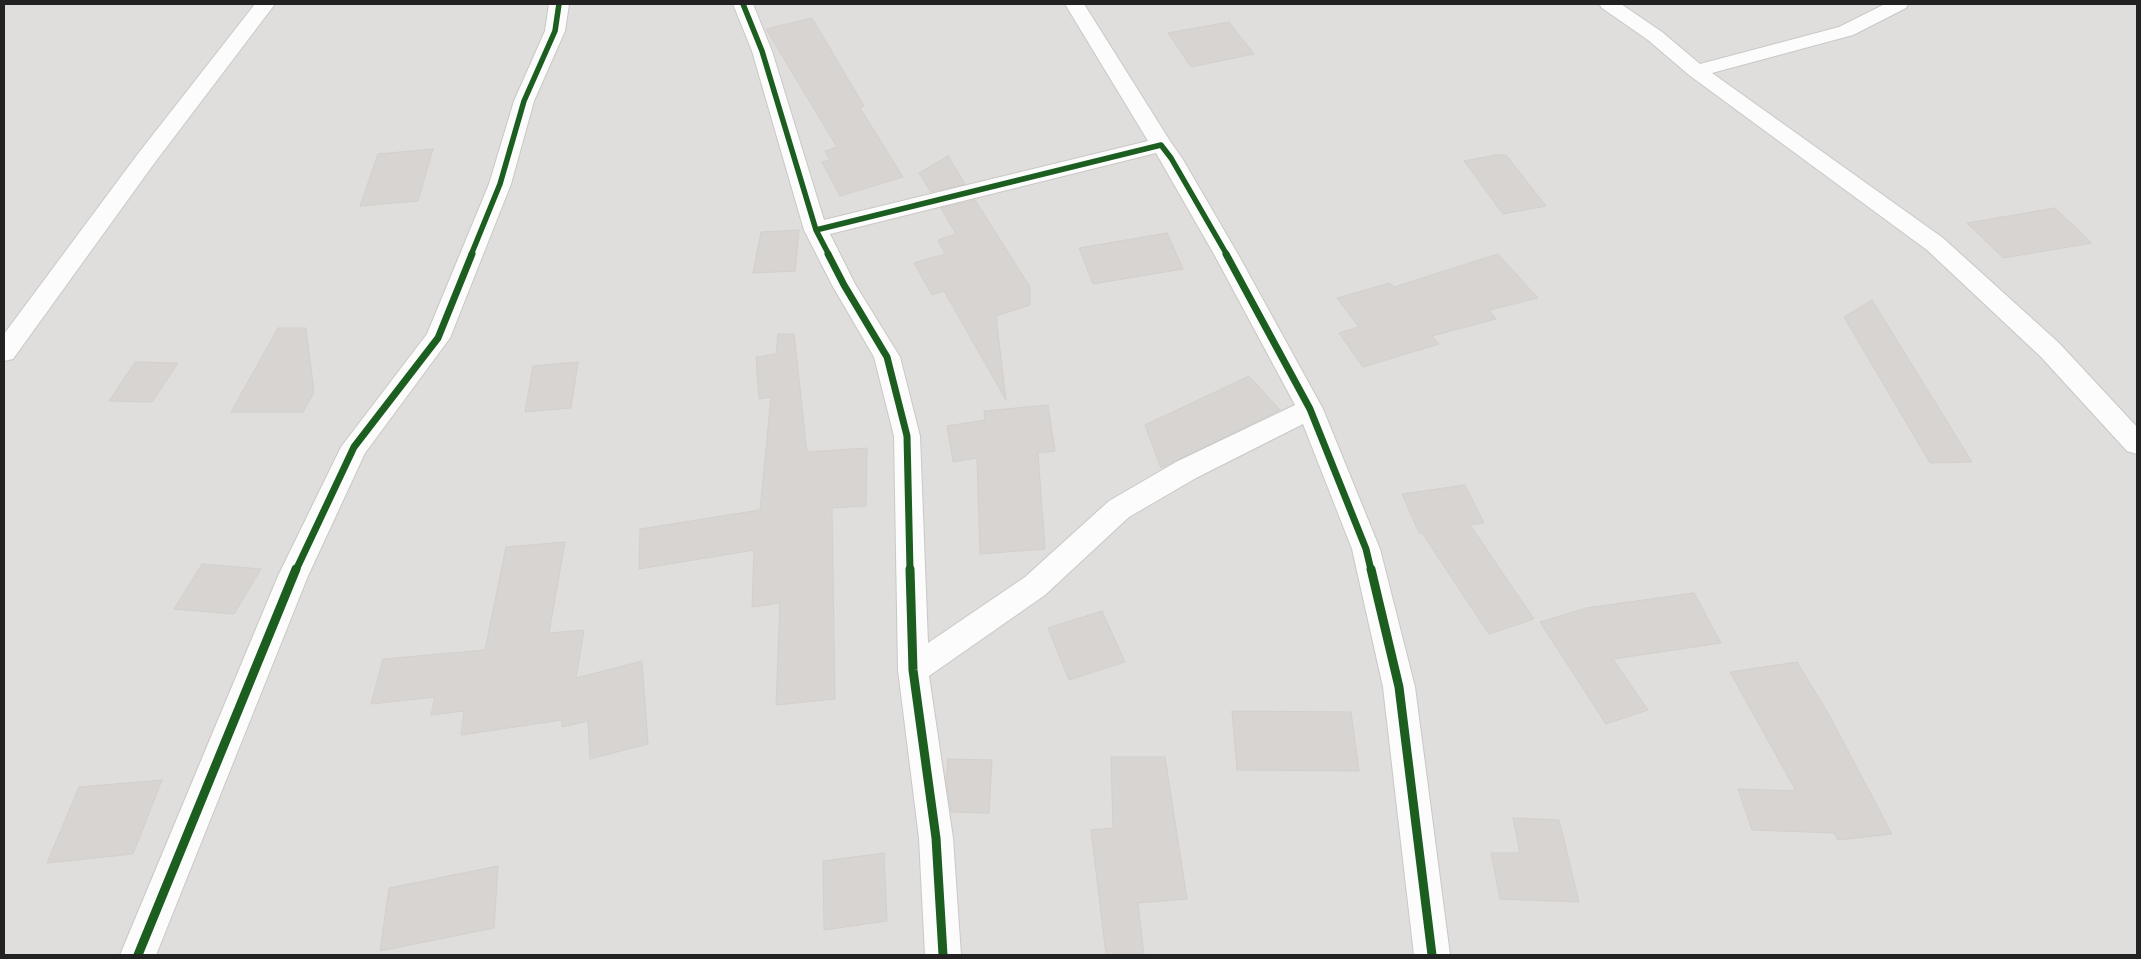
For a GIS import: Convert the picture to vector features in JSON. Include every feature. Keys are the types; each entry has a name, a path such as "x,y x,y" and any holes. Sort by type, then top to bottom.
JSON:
{"street":[{"path":"4,352 145,160 265,4"},
{"path":"138,955 293,576 354,447 438,338 500,184 524,101 554,31 559,4"},
{"path":"743,4 762,51 816,230 844,286 887,357 907,436 913,670 936,838 943,955"},
{"path":"1075,4 1161,145 1171,158 1227,256 1310,409 1366,549 1399,687 1432,955"},
{"path":"1609,4 1655,36 1696,71 1935,244 2050,350 2137,444"},
{"path":"1696,71 1846,31 1899,4"},
{"path":"816,230 1161,145"},
{"path":"913,670 1035,586 1119,509 1186,470 1310,409"}],"shaded area":[{"path":"4,4 2137,4 2137,955 4,955"}],"building":[{"path":"812,18 864,106 860,108 903,177 840,196 822,162 830,160 825,151 837,147 766,29"},
{"path":"1229,22 1254,54 1191,67 1168,33"},
{"path":"433,149 418,201 360,206 378,154"},
{"path":"1506,155 1546,206 1503,214 1464,161"},
{"path":"948,156 965,184 931,192 919,173"},
{"path":"975,200 1030,287 1030,305 996,316 1006,400 944,291 932,295 914,263 945,254 938,240 956,234 941,208"},
{"path":"2055,208 2092,243 2003,258 1967,223"},
{"path":"799,230 795,271 753,273 761,232"},
{"path":"1167,233 1183,269 1093,284 1079,248"},
{"path":"1498,254 1538,298 1489,310 1496,319 1432,336 1439,344 1363,367 1339,333 1359,327 1337,298 1390,283 1394,287"},
{"path":"1872,300 1972,462 1930,463 1844,317"},
{"path":"278,328 306,328 314,392 303,412 231,412"},
{"path":"778,334 794,334 807,452 867,448 866,506 832,508 835,699 776,705 780,603 752,607 754,550 639,569 640,529 760,510 771,397 759,399 756,357 776,354"},
{"path":"135,362 178,363 152,402 109,401"},
{"path":"578,362 571,408 525,412 533,366"},
{"path":"1249,376 1280,410 1161,468 1145,425"},
{"path":"1048,405 1055,451 1038,453 1045,549 980,554 977,458 953,462 947,426 985,420 984,411"},
{"path":"1465,485 1484,523 1470,525 1534,619 1489,634 1422,533 1419,533 1402,494"},
{"path":"565,542 549,633 584,630 576,678 642,661 648,744 590,759 588,721 562,727 562,720 461,735 464,711 431,715 435,697 371,704 383,659 485,650 506,547"},
{"path":"202,564 261,569 234,614 174,609"},
{"path":"1694,593 1721,643 1613,659 1648,710 1606,724 1540,622 1586,608"},
{"path":"1102,611 1125,662 1069,680 1048,628"},
{"path":"1797,662 1828,713 1892,834 1838,840 1834,833 1752,830 1738,789 1796,791 1730,672"},
{"path":"1232,711 1351,712 1359,771 1237,770"},
{"path":"1111,757 1165,757 1187,899 1138,903 1144,955 1106,955 1091,830 1113,828"},
{"path":"948,759 992,760 989,813 951,812 946,780"},
{"path":"162,780 133,854 47,863 79,787"},
{"path":"1513,818 1559,820 1579,902 1500,899 1491,853 1520,853"},
{"path":"884,853 887,921 824,930 823,861"},
{"path":"498,866 494,928 380,951 389,888"}],"cycle path":[{"path":"138,955 293,576 354,447 438,338 500,184 524,101 555,31 559,4"},
{"path":"743,4 762,51 816,230 844,285 887,357 907,436 913,670 936,838 943,955"},
{"path":"816,230 1161,145 1171,158 1227,256 1310,409 1366,549 1399,687 1432,955"}]}
